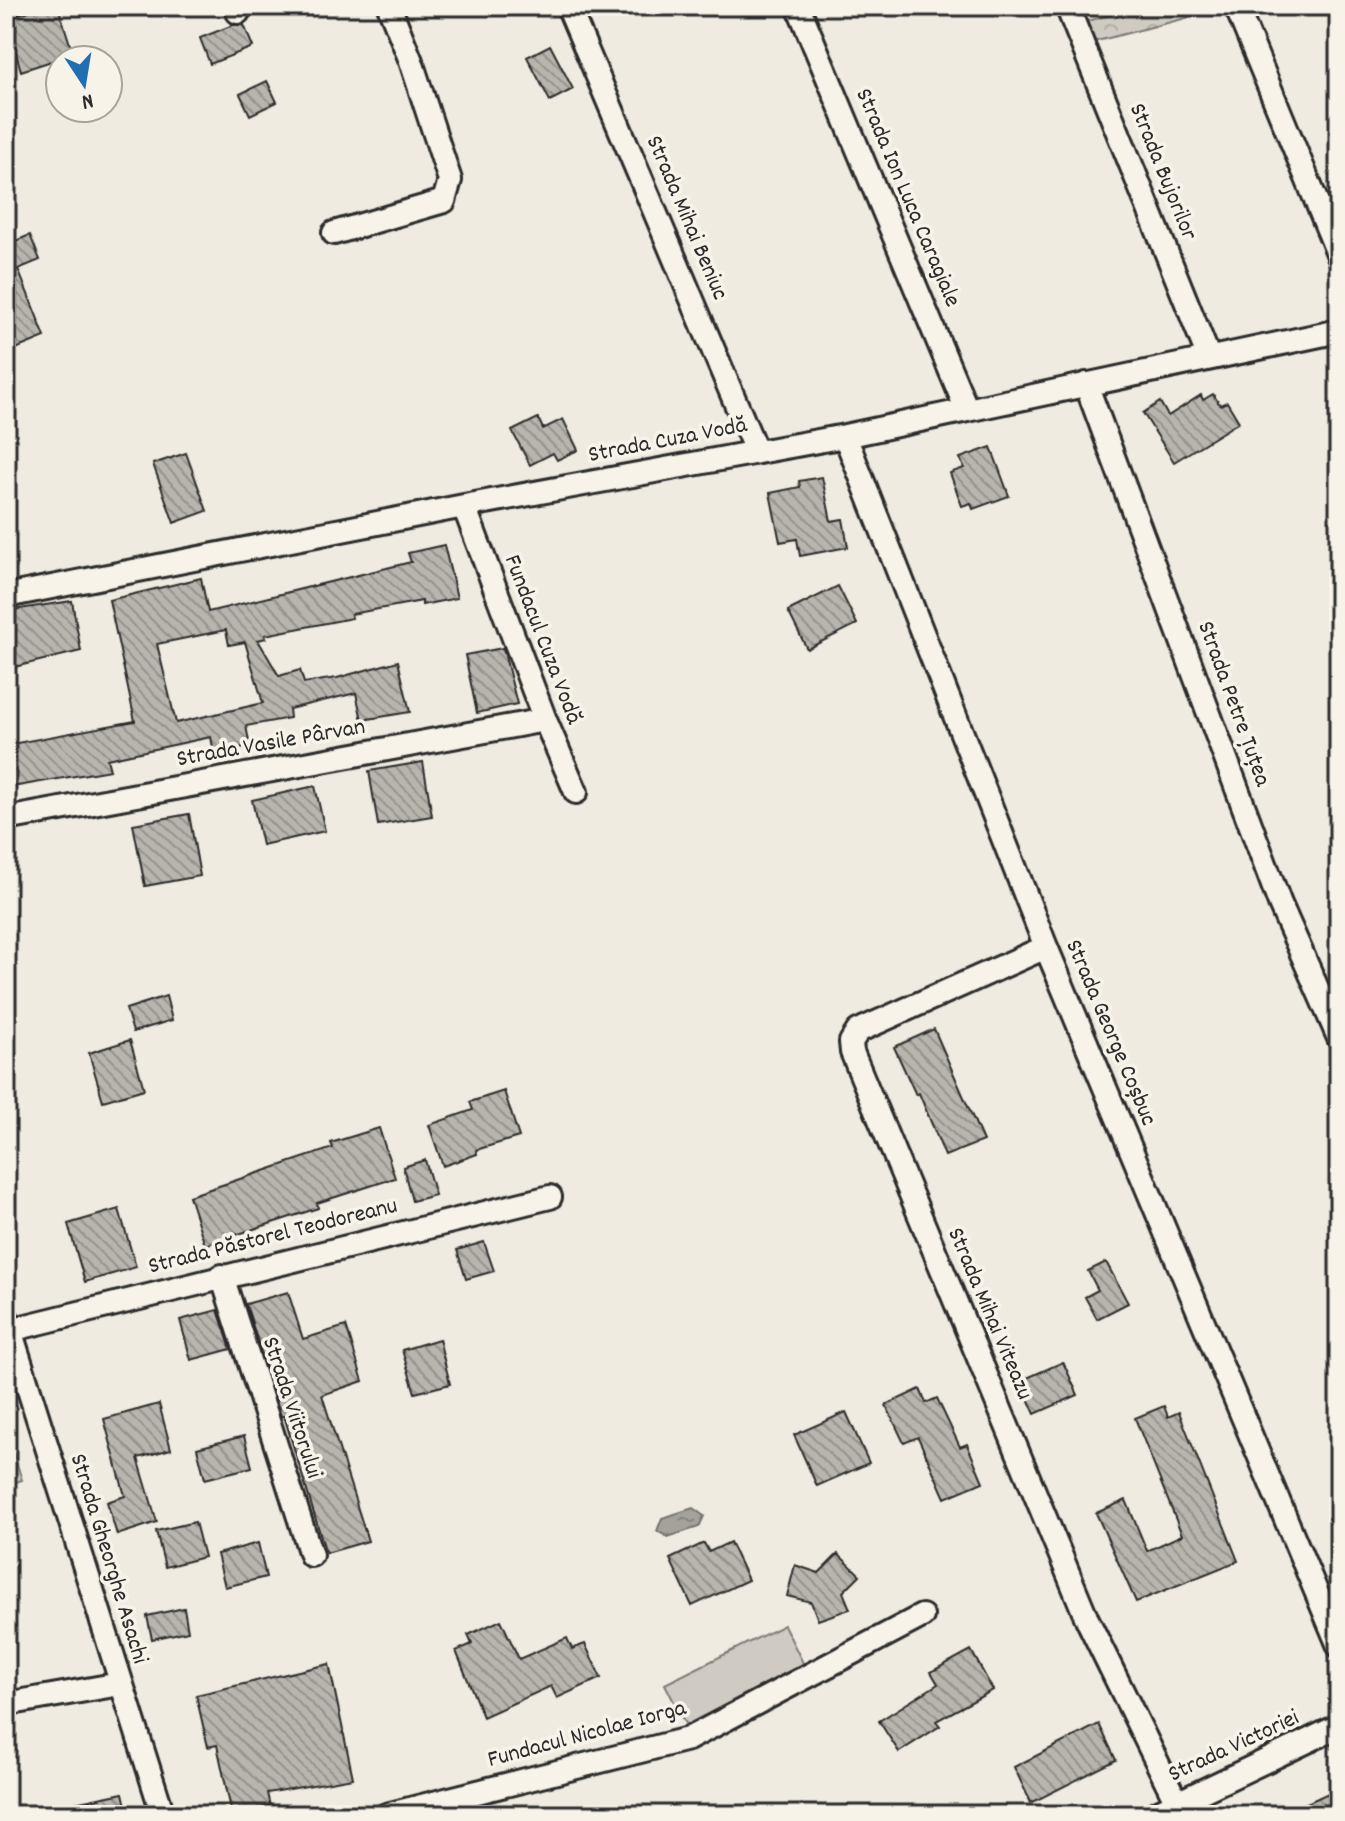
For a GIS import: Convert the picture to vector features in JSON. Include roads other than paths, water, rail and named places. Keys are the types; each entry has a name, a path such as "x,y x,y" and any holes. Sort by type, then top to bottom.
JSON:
{"street":[{"path":"334,233 444,201 450,180 411,61 389,6"},
{"name":"Strada Mihai Beniuc","path":"568,6 756,451"},
{"name":"Strada Ion Luca Caragiale","path":"798,6 967,410"},
{"name":"Strada Bujorilor","path":"1067,6 1209,358"},
{"path":"1236,6 1339,256"},
{"name":"Strada Cuza Vodă","path":"6,596 464,506 845,436 1339,331"},
{"name":"Strada Petre Țuțea","path":"1086,384 1280,904 1339,1038"},
{"name":"Strada George Coșbuc","path":"845,436 1046,947 1339,1646"},
{"name":"Fundacul Cuza Vodă","path":"464,506 545,720 576,792"},
{"name":"Strada Vasile Pârvan","path":"6,819 545,720"},
{"name":"Strada Mihai Viteazu","path":"1046,947 858,1031 851,1042 852,1052 1087,1619 1177,1803"},
{"name":"Strada Păstorel Teodoreanu","path":"8,1324 550,1197"},
{"name":"Strada Viitorului","path":"222,1276 311,1555"},
{"name":"Strada Gheorghe Asachi","path":"8,1324 14,1367 163,1815"},
{"name":"Fundacul Nicolae Iorga","path":"386,1815 688,1739 922,1616"},
{"path":"6,1704 120,1684"},
{"name":"Strada Victoriei","path":"1152,1815 1339,1726"}],"water":[{"path":"693,1508 704,1516 699,1527 668,1537 657,1531 662,1518"}]}
